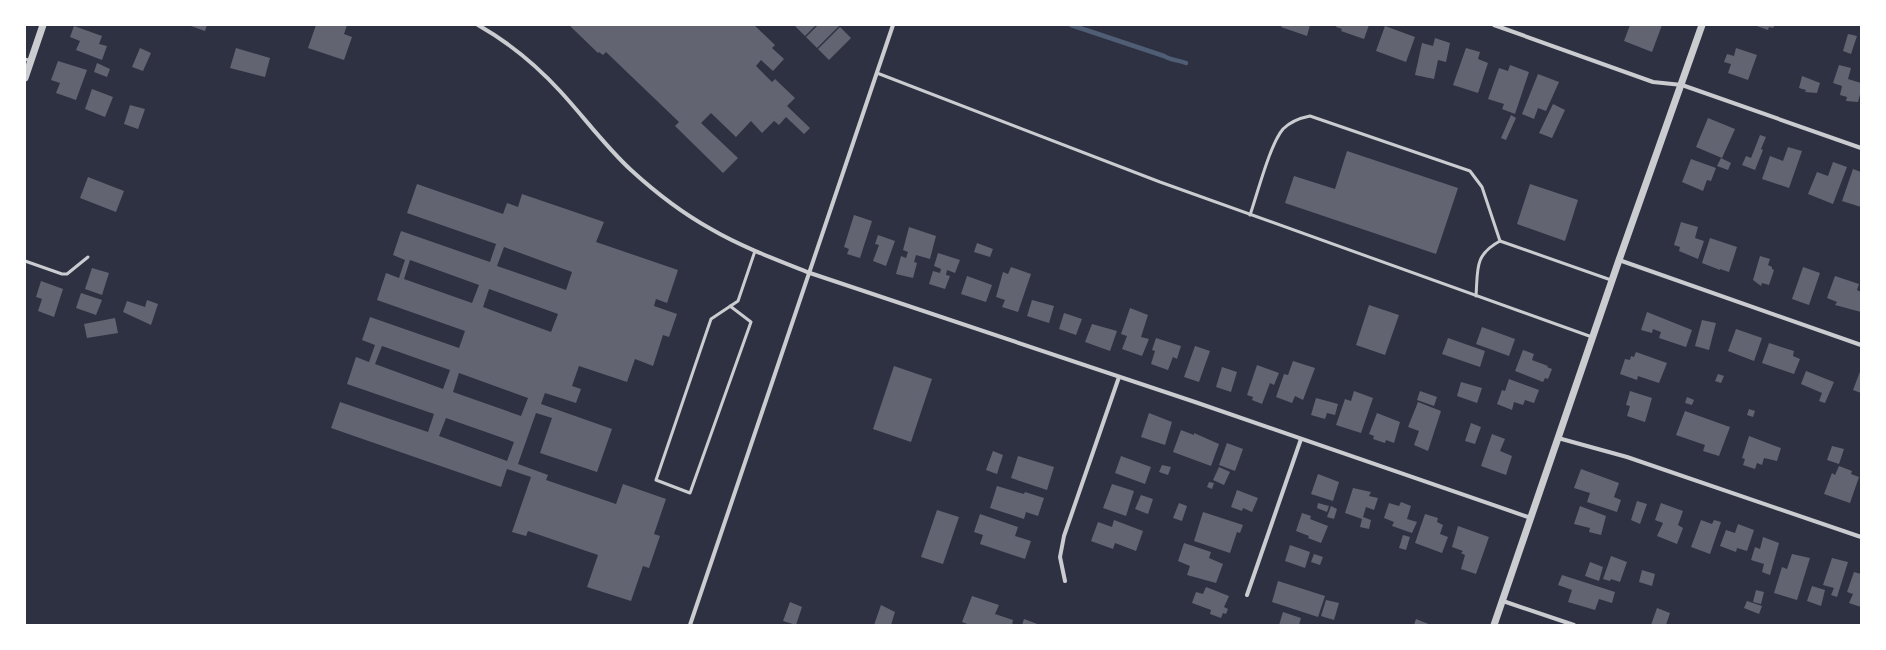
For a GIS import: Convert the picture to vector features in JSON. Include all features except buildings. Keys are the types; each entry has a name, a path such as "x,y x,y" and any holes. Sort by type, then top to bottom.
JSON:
{"street":[{"path":"25,78 28,60 43,25"},
{"path":"478,25 532,64 559,90 615,154 674,206 711,229 755,251 810,273 1531,518"},
{"path":"690,625 893,25"},
{"path":"1494,25 1653,82 1682,85 1861,148"},
{"path":"1494,625 1592,337 1702,25"},
{"path":"1619,260 1861,345"},
{"path":"1065,581 1060,557 1064,536 1119,377"},
{"path":"1558,438 1627,457 1861,537"},
{"path":"1247,595 1301,439"},
{"path":"1503,601 1574,625"}],"lane":[{"path":"877,73 1160,182 1592,337"},
{"path":"1250,215 1275,144 1283,129 1298,118 1310,116 1470,171 1482,187 1500,241"},
{"path":"1476,296 1478,270 1481,258 1490,246 1500,241 1612,280"},
{"path":"730,306 750,322 690,493 656,480 711,319 730,306 738,302 755,251"},
{"path":"25,261 62,274 67,274 88,256"}],"waterway":[{"path":"1071,25 1186,63"}]}
